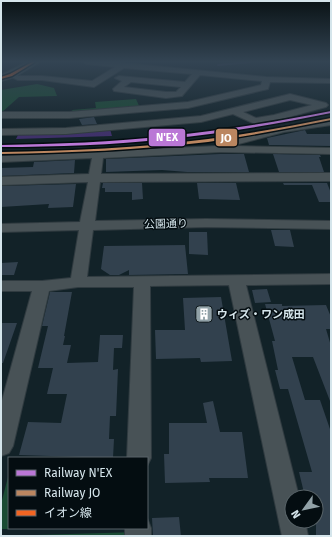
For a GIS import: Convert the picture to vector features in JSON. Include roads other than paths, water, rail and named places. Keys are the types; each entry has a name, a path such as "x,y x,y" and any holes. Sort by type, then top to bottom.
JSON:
{"street":[{"path":"119,87 117,89 166,95 180,94 186,87"},
{"path":"1,115 69,115 188,105 265,87"},
{"path":"226,96 249,107"},
{"path":"1,132 66,131 201,119 290,97 322,104 274,118 255,121 234,111"},
{"path":"105,112 109,127"},
{"path":"220,149 221,145 245,138 284,129 331,122"},
{"path":"1,159 220,149 328,151 331,161"},
{"path":"78,282 98,155"},
{"path":"1,181 94,178 331,178"},
{"name":"公園通り","path":"1,228 88,221 331,217"},
{"name":"公園通り","path":"1,219 331,225"},
{"path":"236,280 295,536"},
{"path":"139,457 142,281"},
{"path":"1,286 42,286 78,282 142,281 330,281"},
{"path":"1,446 42,286"}],"rail line":[{"name":"N'EX","path":"1,146 84,144 167,138 249,127 331,112"},
{"name":"JO","path":"1,153 43,153 126,149 167,145 249,134 331,119"}],"place":[{"name":"ウィズ・ワン成田","path":"204,314"}]}
